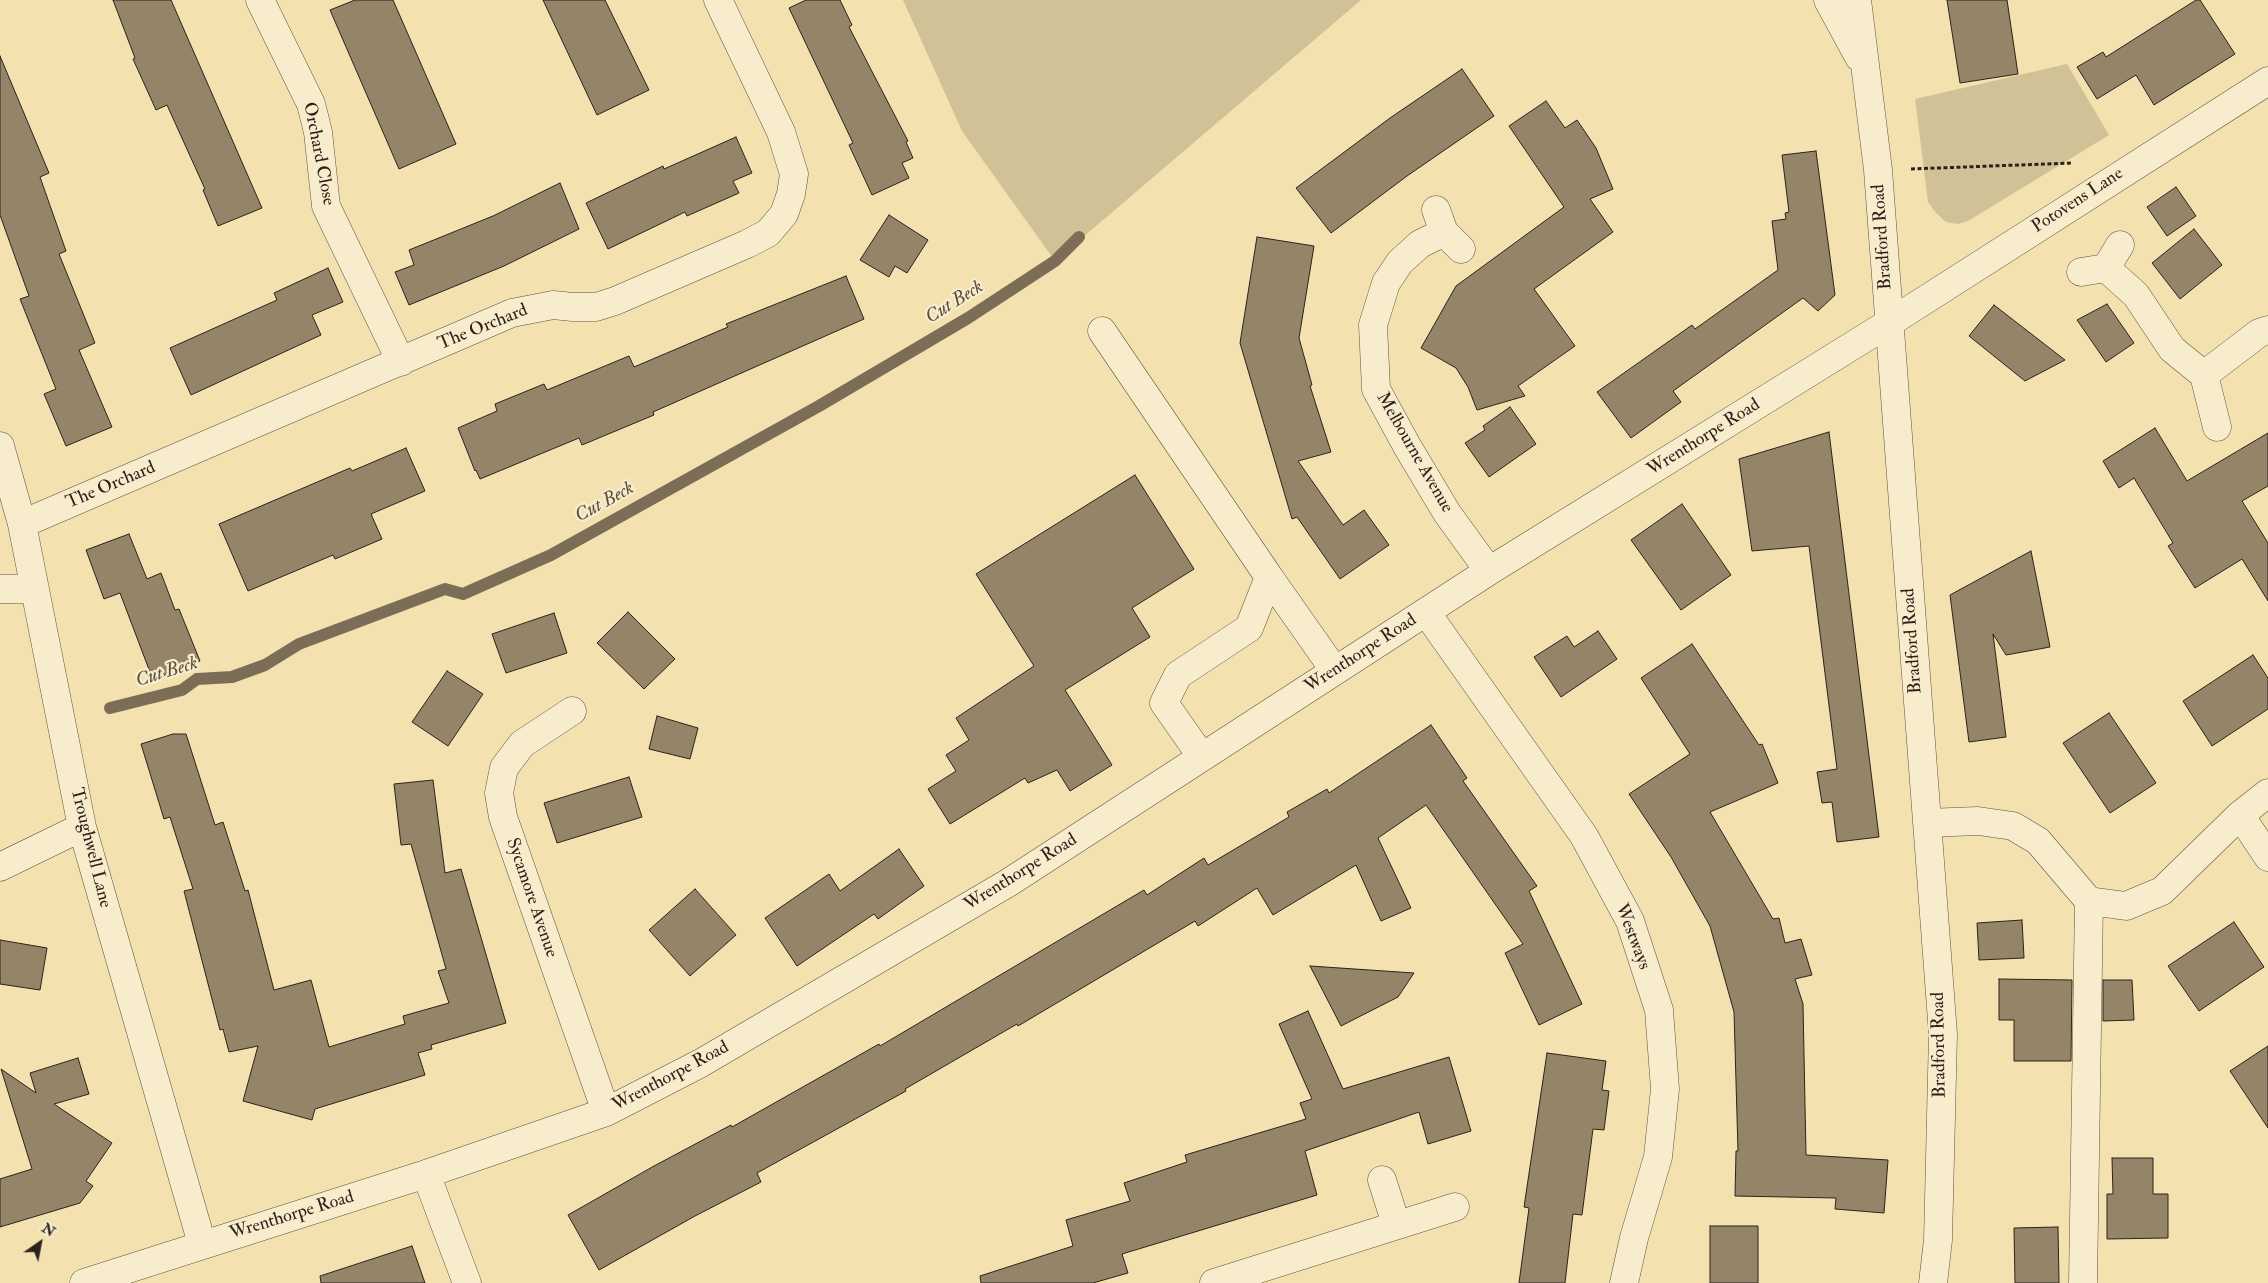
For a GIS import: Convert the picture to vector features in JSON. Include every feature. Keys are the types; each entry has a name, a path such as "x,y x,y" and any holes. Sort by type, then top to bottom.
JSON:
{"street":[{"name":"Orchard Close","path":"260,0 311,104 318,132 326,206 401,362"},
{"name":"The Orchard","path":"22,524 512,313 553,304 572,308 596,307 615,301 768,233 784,214 791,194 794,174 781,132 718,0"},
{"path":"1828,0 1868,73"},
{"name":"Bradford Road","path":"1857,0 1868,73 1878,170 1943,1034 1938,1240 1933,1283"},
{"name":"Potovens Lane","path":"1889,323 2268,81"},
{"name":"Melbourne Avenue","path":"1447,230 1420,244 1400,262 1386,283 1372,325 1376,389 1406,446 1447,513 1489,571"},
{"path":"2102,262 2136,296 2172,349 2204,375 2217,427"},
{"name":"Wrenthorpe Road","path":"84,1283 426,1174 606,1112 700,1063 1008,883 1489,571 1889,323"},
{"path":"2204,375 2259,333 2268,330"},
{"path":"1102,332 1334,671"},
{"name":"Troughwell Lane","path":"0,446 22,524 82,827 202,1244"},
{"path":"1202,757 1164,703 1178,674 1249,628 1269,577"},
{"path":"0,589 35,589"},
{"name":"Westways","path":"1426,612 1584,836 1630,921 1659,1010 1665,1090 1658,1157 1634,1238 1624,1283"},
{"name":"Sycamore Avenue","path":"572,711 522,744 504,768 499,794 503,817 606,1112"},
{"path":"2089,901 2126,906 2162,891 2240,815 2268,793"},
{"path":"2240,815 2268,857"},
{"path":"1926,823 1978,820 2013,826 2038,841 2089,901 2083,1283"},
{"path":"0,867 82,827"},
{"path":"426,1174 467,1283"},
{"path":"1382,1180 1396,1224"},
{"path":"1214,1283 1396,1224 1455,1207"}],"path":[{"path":"1878,170 2073,163"}],"shaded area":[{"path":"903,0 1361,0 1055,261 962,131"},
{"path":"2067,64 2109,135 1968,221 1958,224 1946,222 1928,202 1915,99"}],"building":[{"path":"113,0 171,0 262,208 218,226 203,190 205,189 167,105 156,110 133,59 135,58"},
{"path":"355,0 393,0 456,144 399,169 330,10"},
{"path":"543,0 605,0 649,90 597,115"},
{"path":"806,0 840,0 852,25 849,27 908,141 906,142 913,158 902,163 909,178 872,195 849,145 853,143 789,8"},
{"path":"1947,0 2007,0 2018,74 1960,83"},
{"path":"2196,0 2200,0 2235,54 2154,105 2136,75 2097,99 2077,67 2103,52 2106,57"},
{"path":"0,56 49,173 40,177 66,251 59,254 95,343 79,350 112,427 66,446 44,394 56,389 20,299 29,296 0,215"},
{"path":"1462,69 1494,116 1407,176 1331,233 1296,188 1390,118"},
{"path":"1546,101 1565,128 1577,120 1596,148 1613,189 1590,199 1613,232 1534,289 1575,346 1518,386 1525,396 1477,410 1468,387 1456,368 1421,348 1456,286 1564,207 1509,126"},
{"path":"736,137 752,173 733,181 739,193 687,216 685,212 608,249 586,203 663,166 664,169"},
{"path":"1816,151 1835,295 1818,311 1803,298 1673,391 1681,402 1631,438 1597,392 1692,325 1695,329 1778,270 1772,221 1786,219 1785,213 1789,212 1782,155"},
{"path":"560,183 579,229 504,266 409,305 395,272 414,265 409,250 493,216"},
{"path":"2176,187 2196,216 2167,236 2147,207"},
{"path":"889,215 928,240 907,273 895,266 889,277 860,260"},
{"path":"2194,229 2222,265 2180,299 2152,263"},
{"path":"1257,237 1314,246 1299,338 1312,385 1310,386 1331,452 1298,461 1343,525 1364,510 1389,545 1340,579 1297,517 1292,519 1240,343"},
{"path":"328,268 343,302 312,315 321,335 191,395 170,348 277,300 274,293"},
{"path":"846,276 864,319 653,412 654,415 582,445 579,438 480,479 475,471 458,428 497,411 495,404 544,384 547,390 629,356 634,367 728,327 726,324"},
{"path":"2107,304 2134,343 2106,362 2077,320"},
{"path":"1994,305 2065,360 2025,381 1969,336"},
{"path":"1510,407 1536,444 1489,477 1465,443 1485,430 1483,426"},
{"path":"2155,428 2187,481 2268,433 2268,486 2242,501 2268,543 2268,601 2242,559 2195,588 2168,546 2173,543 2134,478 2119,488 2103,461"},
{"path":"1829,432 1879,837 1837,842 1832,802 1822,803 1817,772 1837,769 1809,546 1752,551 1739,459"},
{"path":"406,448 425,491 371,514 382,539 335,559 333,555 248,591 219,524 350,468 352,471"},
{"path":"1135,475 1194,569 1132,608 1150,637 1065,690 1112,765 1070,791 1057,770 1028,783 1025,778 950,824 928,789 956,771 946,755 969,740 956,718 1034,666 976,574"},
{"path":"1682,504 1731,575 1681,610 1631,540"},
{"path":"129,534 147,579 161,573 175,610 179,609 200,661 153,680 120,593 104,599 86,550"},
{"path":"2031,551 2050,647 2006,655 1993,634 2006,737 1969,742 1950,595"},
{"path":"628,612 675,659 644,689 597,643"},
{"path":"554,613 567,653 506,673 492,634"},
{"path":"1598,631 1617,659 1561,697 1534,657 1567,636 1574,647"},
{"path":"1692,644 1759,745 1762,744 1778,783 1710,812 1773,919 1779,918 1785,943 1801,939 1812,975 1795,979 1803,1004 1806,1155 1888,1160 1884,1213 1835,1209 1836,1198 1735,1196 1736,1151 1738,1151 1734,1012 1710,926 1671,857 1629,794 1690,754 1641,678"},
{"path":"2253,655 2268,678 2268,709 2212,746 2183,701"},
{"path":"447,671 483,694 448,746 412,722"},
{"path":"2109,713 2156,783 2110,813 2063,743"},
{"path":"657,716 698,728 690,759 649,749"},
{"path":"1431,725 1467,778 1463,781 1537,886 1529,891 1582,1004 1539,1025 1505,953 1523,944 1426,805 1378,838 1411,908 1381,921 1356,865 1273,915 1257,888 1198,926 1195,921 1018,1026 1017,1024 905,1089 906,1091 757,1173 761,1182 695,1216 599,1270 568,1215 654,1166 731,1125 732,1127 879,1044 880,1046 1144,890 1147,895 1204,858 1208,865 1289,817 1287,812 1327,789 1329,793"},
{"path":"173,734 186,734 215,825 223,822 245,891 248,890 274,990 311,980 329,1047 405,1024 403,1016 449,1003 438,971 446,969 411,844 401,845 394,784 433,780 445,873 461,869 506,1023 431,1045 432,1049 418,1053 425,1075 315,1109 312,1120 243,1101 258,1046 229,1052 223,1029 220,1030 184,891 193,889 170,817 164,819 141,744"},
{"path":"629,777 642,817 557,843 544,803"},
{"path":"899,849 924,886 878,919 874,914 797,966 765,918 829,874 840,891"},
{"path":"695,889 736,935 690,976 649,930"},
{"path":"2022,920 2024,958 1979,960 1977,923"},
{"path":"2234,922 2264,967 2199,1011 2168,966"},
{"path":"0,940 47,948 40,990 0,984"},
{"path":"1310,966 1414,973 1398,997 1341,1026"},
{"path":"1999,979 2072,980 2071,1061 2014,1061 2014,1020 1999,1020"},
{"path":"2103,980 2132,980 2134,1020 2103,1021"},
{"path":"1308,1011 1343,1089 1449,1057 1471,1131 1428,1144 1419,1112 1305,1151 1317,1195 1122,1254 1128,1273 1093,1283 981,1283 980,1276 1073,1246 1066,1220 1130,1201 1124,1183 1187,1162 1185,1155 1306,1119 1300,1103 1312,1099 1279,1024"},
{"path":"2268,1046 2268,1128 2230,1071"},
{"path":"1547,1053 1606,1061 1602,1090 1609,1091 1604,1130 1593,1129 1582,1215 1573,1214 1565,1283 1519,1283 1529,1208 1524,1207"},
{"path":"78,1058 89,1094 54,1104 112,1143 86,1181 93,1186 80,1203 0,1227 0,1179 32,1169 1,1069 36,1093 30,1073"},
{"path":"2112,1158 2153,1158 2153,1194 2168,1194 2168,1238 2107,1239 2107,1194 2113,1194"},
{"path":"1710,1226 1758,1226 1758,1283 1710,1283"},
{"path":"2058,1227 2059,1283 2015,1283 2014,1228"},
{"path":"412,1246 425,1283 321,1283 320,1276"}],"waterway":[{"name":"Cut Beck","path":"110,708 182,690 197,679 232,677 265,665 299,644 445,589 463,594 551,555 819,406 968,318 1055,261 1079,237"}]}
